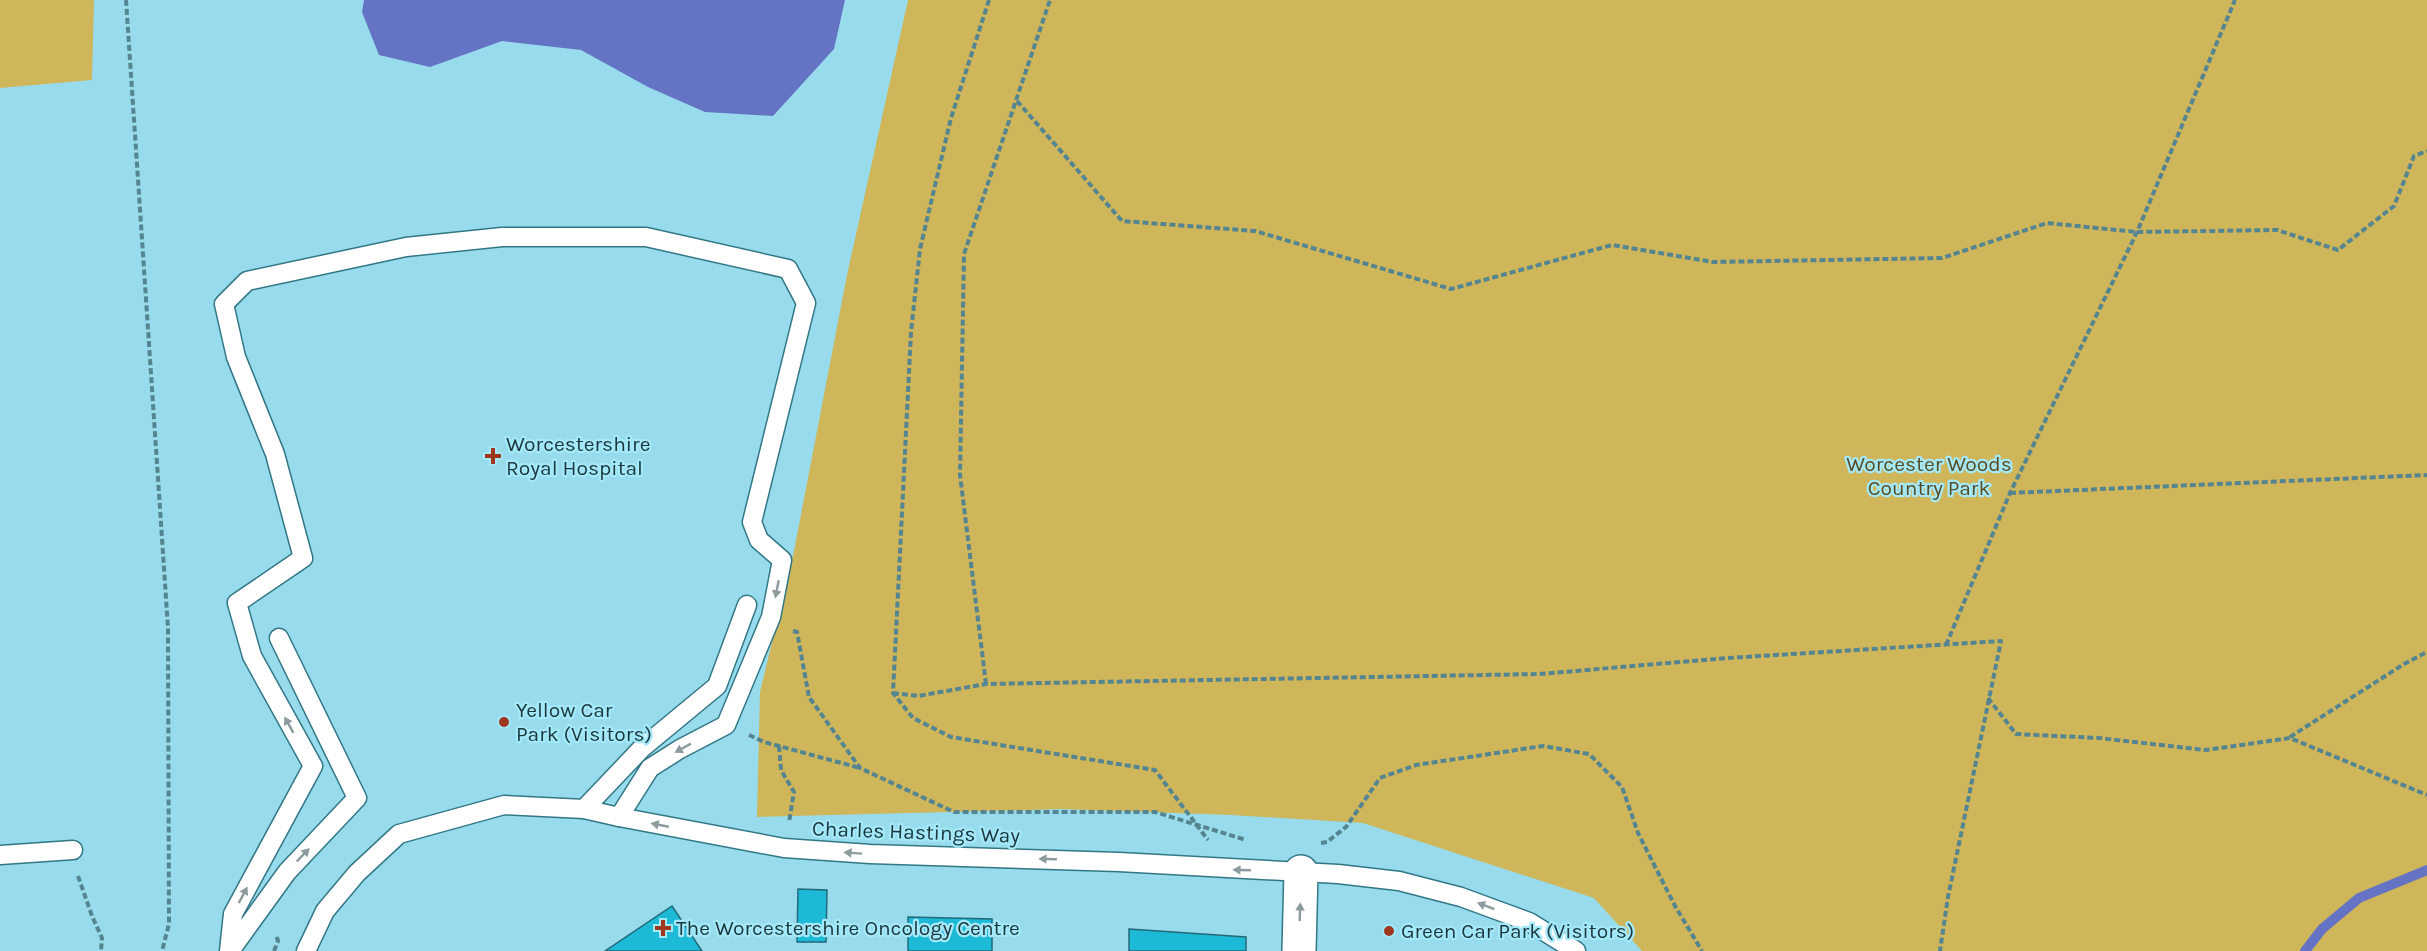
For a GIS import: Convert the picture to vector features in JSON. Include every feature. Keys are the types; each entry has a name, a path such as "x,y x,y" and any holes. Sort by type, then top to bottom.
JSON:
{"street":[{"path":"1299,951 1301,872"}],"lane":[{"path":"229,951 233,914 313,766 252,656 237,603 303,558 274,454 236,357 224,304 247,281 406,247 502,237 646,237 788,269 806,303 752,522 759,540 782,560 769,623 726,725 650,768 619,817"},
{"path":"584,809 642,748 717,686 747,605"},
{"path":"229,951 287,872 357,798 279,638"},
{"name":"Charles Hastings Way","path":"306,951 325,911 357,873 399,834 504,805 584,809 784,848 870,854 1119,862 1301,872 1399,881 1461,897 1528,922 1576,951"},
{"path":"0,855 73,850"}],"path":[{"path":"126,0 168,628 169,924 162,951"},
{"path":"989,0 951,118 920,249 911,332 893,693 913,718 951,737 1155,770 1196,823"},
{"path":"986,684 960,475 964,254 1050,0"},
{"path":"1946,645 2010,493 2137,231 2235,0"},
{"path":"1017,101 1122,221 1255,231 1451,289 1612,245 1713,262 1942,258 2047,224 2137,231 2277,230 2338,250 2394,206 2414,156 2427,151"},
{"path":"2010,493 2427,475"},
{"path":"769,623 797,632 809,697 860,768"},
{"path":"893,693 918,696 986,684 1539,674 1728,658 2001,641 1948,897 1940,951"},
{"path":"1988,697 2016,734 2099,738 2206,750 2289,738 2404,664 2427,652"},
{"path":"726,725 764,742 860,768 954,812 1155,812 1257,842"},
{"path":"2289,738 2427,795"},
{"path":"779,746 781,770 794,792 784,848"},
{"path":"1317,844 1327,842 1346,827 1380,778 1416,765 1543,746 1588,754 1622,787 1638,832 1675,906 1702,951"},
{"path":"73,850 77,874 102,938 101,951"}],"green space":[{"path":"0,0 94,0 92,80 0,88"},
{"name":"Worcester Woods Country Park","path":"908,0 2427,0 2427,951 1642,951 1594,898 1363,823 1231,815 1061,809 757,817 760,692 794,551 847,275"}],"water":[{"path":"364,0 845,0 834,49 773,116 705,112 648,87 581,50 502,41 430,67 379,55 362,12"}],"building":[{"path":"798,889 827,890 826,942 797,942"},
{"name":"The Worcestershire Oncology Centre","path":"672,906 702,951 605,951"},
{"path":"908,917 992,919 992,951 908,951"},
{"path":"1129,929 1246,937 1246,951 1129,951"}],"waterway":[{"path":"2305,951 2322,929 2359,898 2427,870"}],"place":[{"name":"Worcestershire Royal Hospital","path":"493,456"},
{"name":"Yellow Car Park (Visitors)","path":"504,722"},
{"name":"The Worcestershire Oncology Centre","path":"663,928"},
{"name":"Green Car Park (Visitors)","path":"1389,931"}]}
